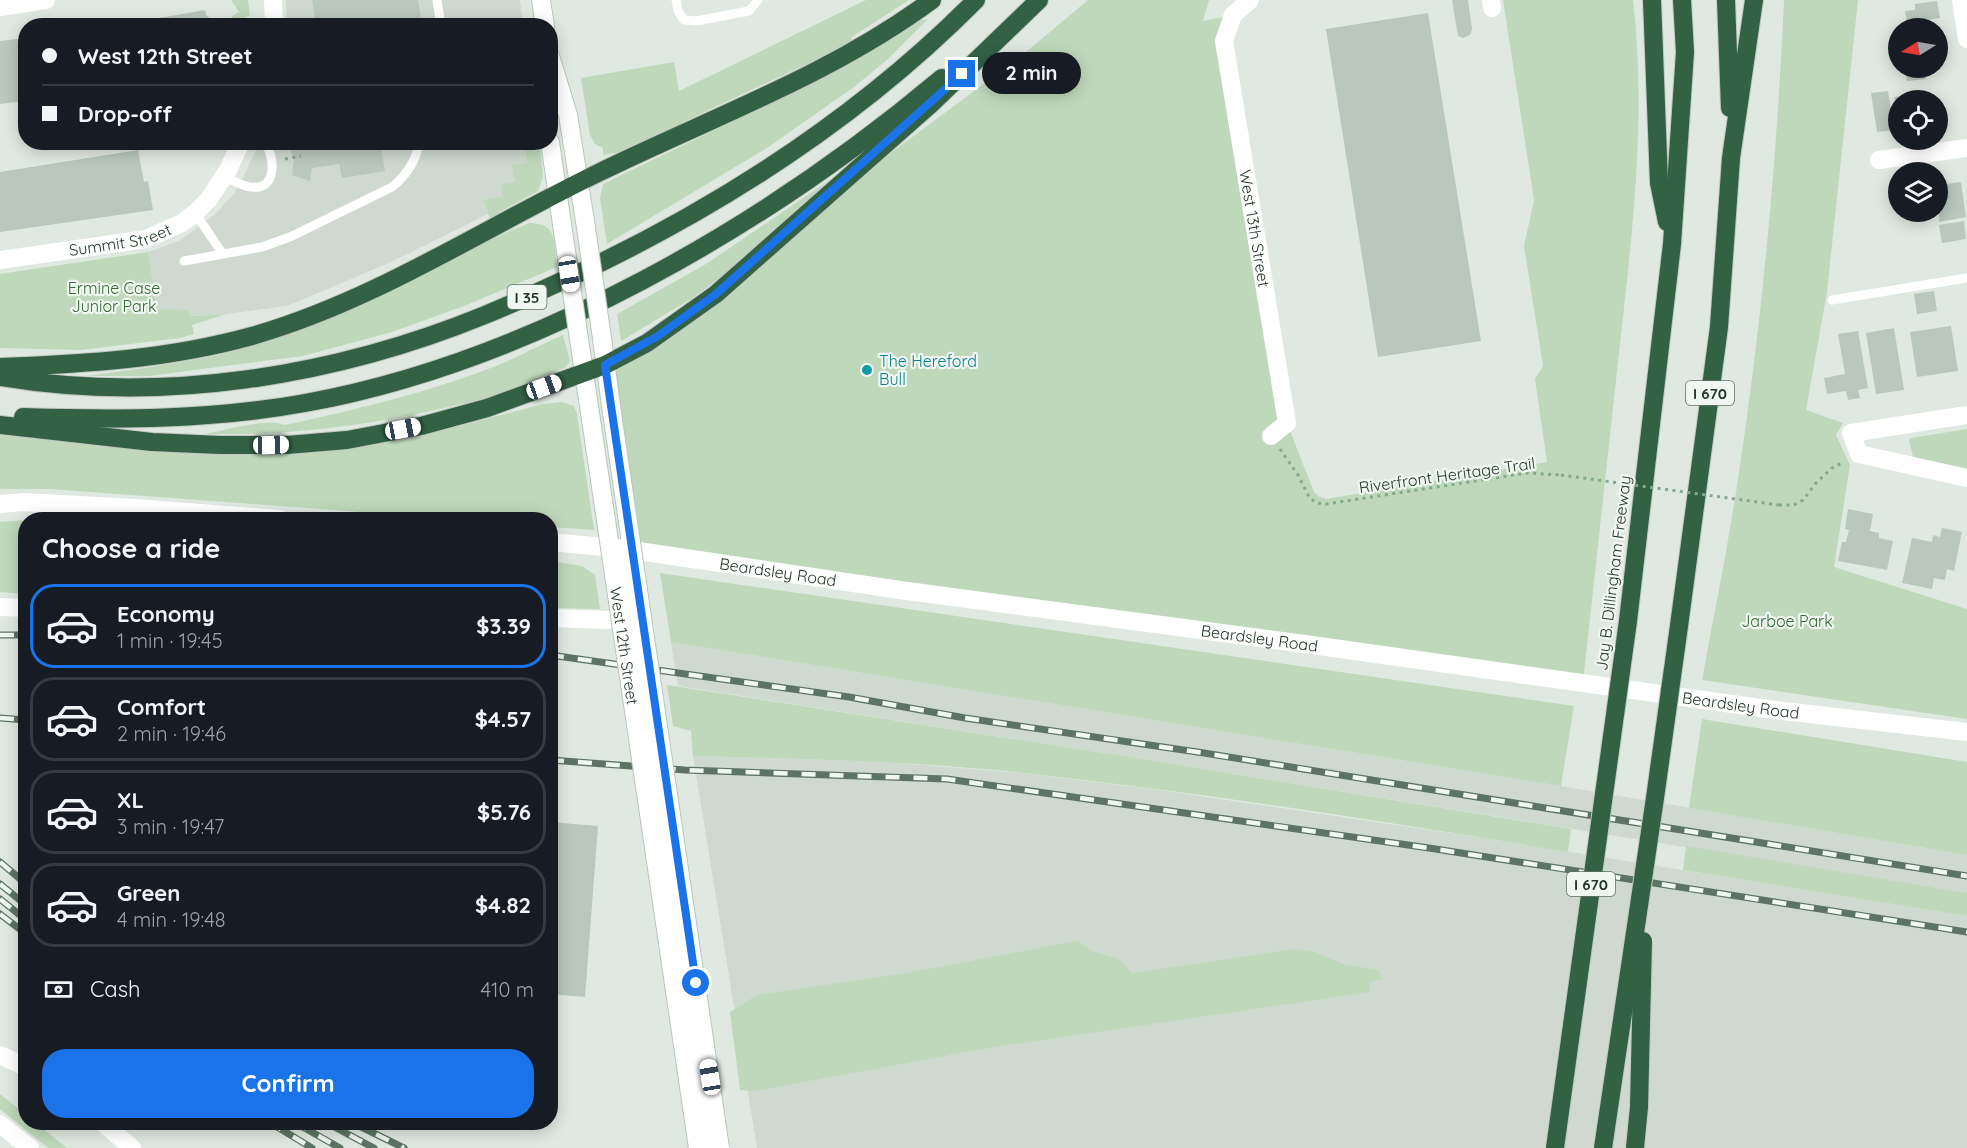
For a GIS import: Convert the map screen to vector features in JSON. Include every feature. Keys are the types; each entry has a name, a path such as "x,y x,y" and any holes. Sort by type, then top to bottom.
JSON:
{"highway":[{"path":"0,367 103,363 151,358 199,349 253,336 355,298 579,183 826,65 868,43 932,0"},
{"name":"I 35","path":"0,377 34,383 101,387 166,387 237,381 308,369 354,358 398,346 485,315 622,252 750,180 820,133 871,93 931,43 976,0"},
{"path":"0,425 152,442 220,445 287,445 347,440 421,426 487,408 605,365 662,333 716,294 931,104 1037,0"},
{"name":"I 35","path":"0,417 182,418 270,409 339,396 402,380 509,341 637,283 756,214 864,141 1037,0"},
{"path":"1652,0 1659,183 1672,244"},
{"name":"Jay B. Dillingham Freeway","path":"1555,1148 1628,621 1672,244 1685,52 1682,0"},
{"name":"I 670","path":"1603,1148 1645,858 1656,798 1719,327 1731,158 1726,0"},
{"path":"1731,158 1754,0"},
{"path":"1635,1148 1639,1107 1645,858"}],"street":[{"path":"9,4 46,0"},
{"path":"273,0 274,18"},
{"path":"541,0 544,18"},
{"name":"West 13th Street","path":"1250,0 1233,15 1224,40 1287,423 1271,436"},
{"path":"1961,0 1966,26"},
{"name":"West 12th Street","path":"558,82 568,115 585,221 720,1148"},
{"path":"1879,160 1967,148"},
{"name":"Summit Street","path":"0,260 146,239 182,223 195,213 222,180 238,150"},
{"name":"West 12th Street","path":"551,150 698,1148"},
{"path":"1967,415 1851,433 1859,454 1967,478"},
{"path":"0,504 24,502 188,512"},
{"name":"Beardsley Road","path":"558,543 620,548 900,590 1774,710 1967,732"},
{"path":"620,548 710,1148"},
{"path":"0,607 18,608"},
{"path":"558,618 608,620"},
{"path":"0,1055 18,1064"},
{"path":"0,1124 30,1148"},
{"path":"111,1130 132,1148"}],"lane":[{"path":"437,0 440,18"},
{"path":"676,0 678,11 684,20 696,21 750,11 758,0"},
{"path":"222,180 248,187 267,183 272,178 273,169 270,150"},
{"path":"184,261 262,247 290,237 392,187 402,178 418,150"},
{"path":"195,213 224,254"},
{"path":"1832,300 1967,278"}],"path":[{"name":"Riverfront Heritage Trail","path":"1271,436 1298,475 1309,497 1316,503 1326,504 1527,473 1561,475 1779,505 1794,505 1803,500 1832,468 1859,454"}],"shaded area":[{"path":"286,0 520,0 522,18 287,18"},
{"path":"256,150 525,150 527,163 504,197 483,200 488,214 389,263 287,306 226,314 158,317 148,252 179,241 214,215 234,194"},
{"path":"671,642 1561,786 1967,855 1967,893 678,686"},
{"path":"693,756 873,761 1022,773 1153,789 1477,837 1967,916 1967,1148 757,1148"}],"green space":[{"path":"231,0 248,0 250,15 244,18 231,17 239,12"},
{"path":"866,0 909,0 852,37 851,43 620,152 603,155 603,148 595,144 590,135 581,78 674,62 679,91"},
{"path":"1088,0 1209,0 1203,21 1233,15 1224,41 1287,423 1314,492 1326,499 1547,462 1535,379 1543,366 1524,246 1534,200 1503,0 1633,0 1639,88 1633,221 1583,683 633,557 605,365 1020,57"},
{"name":"Jarboe Park","path":"1784,0 1858,0 1827,292 1806,410 1843,423 1836,435 1850,465 1834,567 1967,609 1967,719 1702,680 1747,420 1773,180"},
{"path":"928,19 888,59 854,87 767,148 607,244 600,198 603,184 777,100 891,40 921,20"},
{"path":"525,150 540,150 543,177 538,191 490,219 483,200 503,196 501,184 515,182 512,165 527,163"},
{"path":"834,177 729,271 691,299 621,341 617,314 706,264"},
{"path":"529,223 539,224 550,231 555,243 557,267 464,306 392,332 303,356 149,376 85,376 201,358 269,341 359,305"},
{"name":"Ermine Case Junior Park","path":"148,252 157,309 188,310 190,316 226,314 192,325 194,334 180,338 81,350 0,348 0,274"},
{"path":"563,335 570,361 565,368 498,396 355,425 265,433 205,434 256,424 285,425 394,399 475,374"},
{"path":"562,402 574,406 594,530 558,527 558,512 360,512 50,489 0,489 0,435 347,449 421,436 543,404"},
{"path":"1967,429 1967,471 1913,457 1909,440 1911,438"},
{"path":"18,521 18,593 0,592 0,522"},
{"path":"558,562 582,566 595,575 600,609 558,608"},
{"path":"660,573 1574,706 1561,786 671,642"},
{"path":"667,685 1571,829 1568,852 1228,799 1024,773 900,763 693,756 691,731 673,726"},
{"path":"1702,719 1967,762 1967,855 1689,808"},
{"path":"1686,846 1967,893 1967,916 1683,870"},
{"path":"1077,941 1094,952 1119,959 1132,973 1295,949 1315,952 1343,964 1379,970 1382,979 1370,982 1370,992 988,1048 755,1091 740,1090 730,1012 757,995 907,973"},
{"path":"0,1094 18,1108 18,1124 0,1109"},
{"path":"26,1130 45,1130 67,1148 48,1148"}],"building":[{"path":"312,0 418,0 421,18 315,18"},
{"path":"1452,0 1468,0 1472,29 1470,35 1463,38 1458,36"},
{"path":"1937,1 1940,18 1906,18 1905,11 1915,10 1915,4"},
{"path":"205,10 209,18 160,18"},
{"path":"1428,13 1481,341 1378,357 1326,29"},
{"path":"18,39 18,102 0,104 0,41"},
{"path":"1907,78 1926,79 1907,81"},
{"path":"1888,91 1888,131 1877,132 1871,93"},
{"path":"138,150 144,182 148,181 153,210 0,232 0,172"},
{"path":"291,150 381,150 385,171 342,178 339,164 312,168 310,181 292,175 294,160"},
{"path":"1961,182 1966,217 1948,220 1948,184"},
{"path":"1964,221 1966,239 1942,243 1939,225"},
{"path":"1934,291 1937,311 1917,314 1914,294"},
{"path":"1951,326 1958,371 1917,377 1910,332"},
{"path":"1894,328 1904,390 1876,394 1866,333"},
{"path":"1858,331 1868,388 1858,390 1860,398 1848,400 1846,391 1827,394 1824,378 1845,374 1838,334"},
{"path":"1848,509 1873,514 1870,531 1879,533 1879,538 1893,541 1887,570 1838,561 1842,542 1846,542 1849,530 1845,529"},
{"path":"1942,528 1962,532 1954,571 1947,569 1945,580 1934,578 1932,589 1902,583 1912,538 1932,542 1933,535 1940,537"},
{"path":"558,823 598,826 585,997 558,995"}],"railway":[{"path":"0,635 18,635"},
{"path":"558,656 849,697 965,718 1204,753 1967,876"},
{"path":"0,718 18,719"},
{"path":"558,761 685,770 947,779 1429,848 1967,932"},
{"path":"0,862 18,877"},
{"path":"0,884 18,899"},
{"path":"0,899 18,914"},
{"path":"0,914 18,928"},
{"path":"282,1130 312,1148"},
{"path":"308,1130 340,1148"},
{"path":"340,1130 374,1148"},
{"path":"367,1130 404,1148"}],"place":[{"name":"The Hereford Bull","path":"867,370"}],"route":[{"path":"696,983 605,365 658,336 716,294 962,74"}]}
